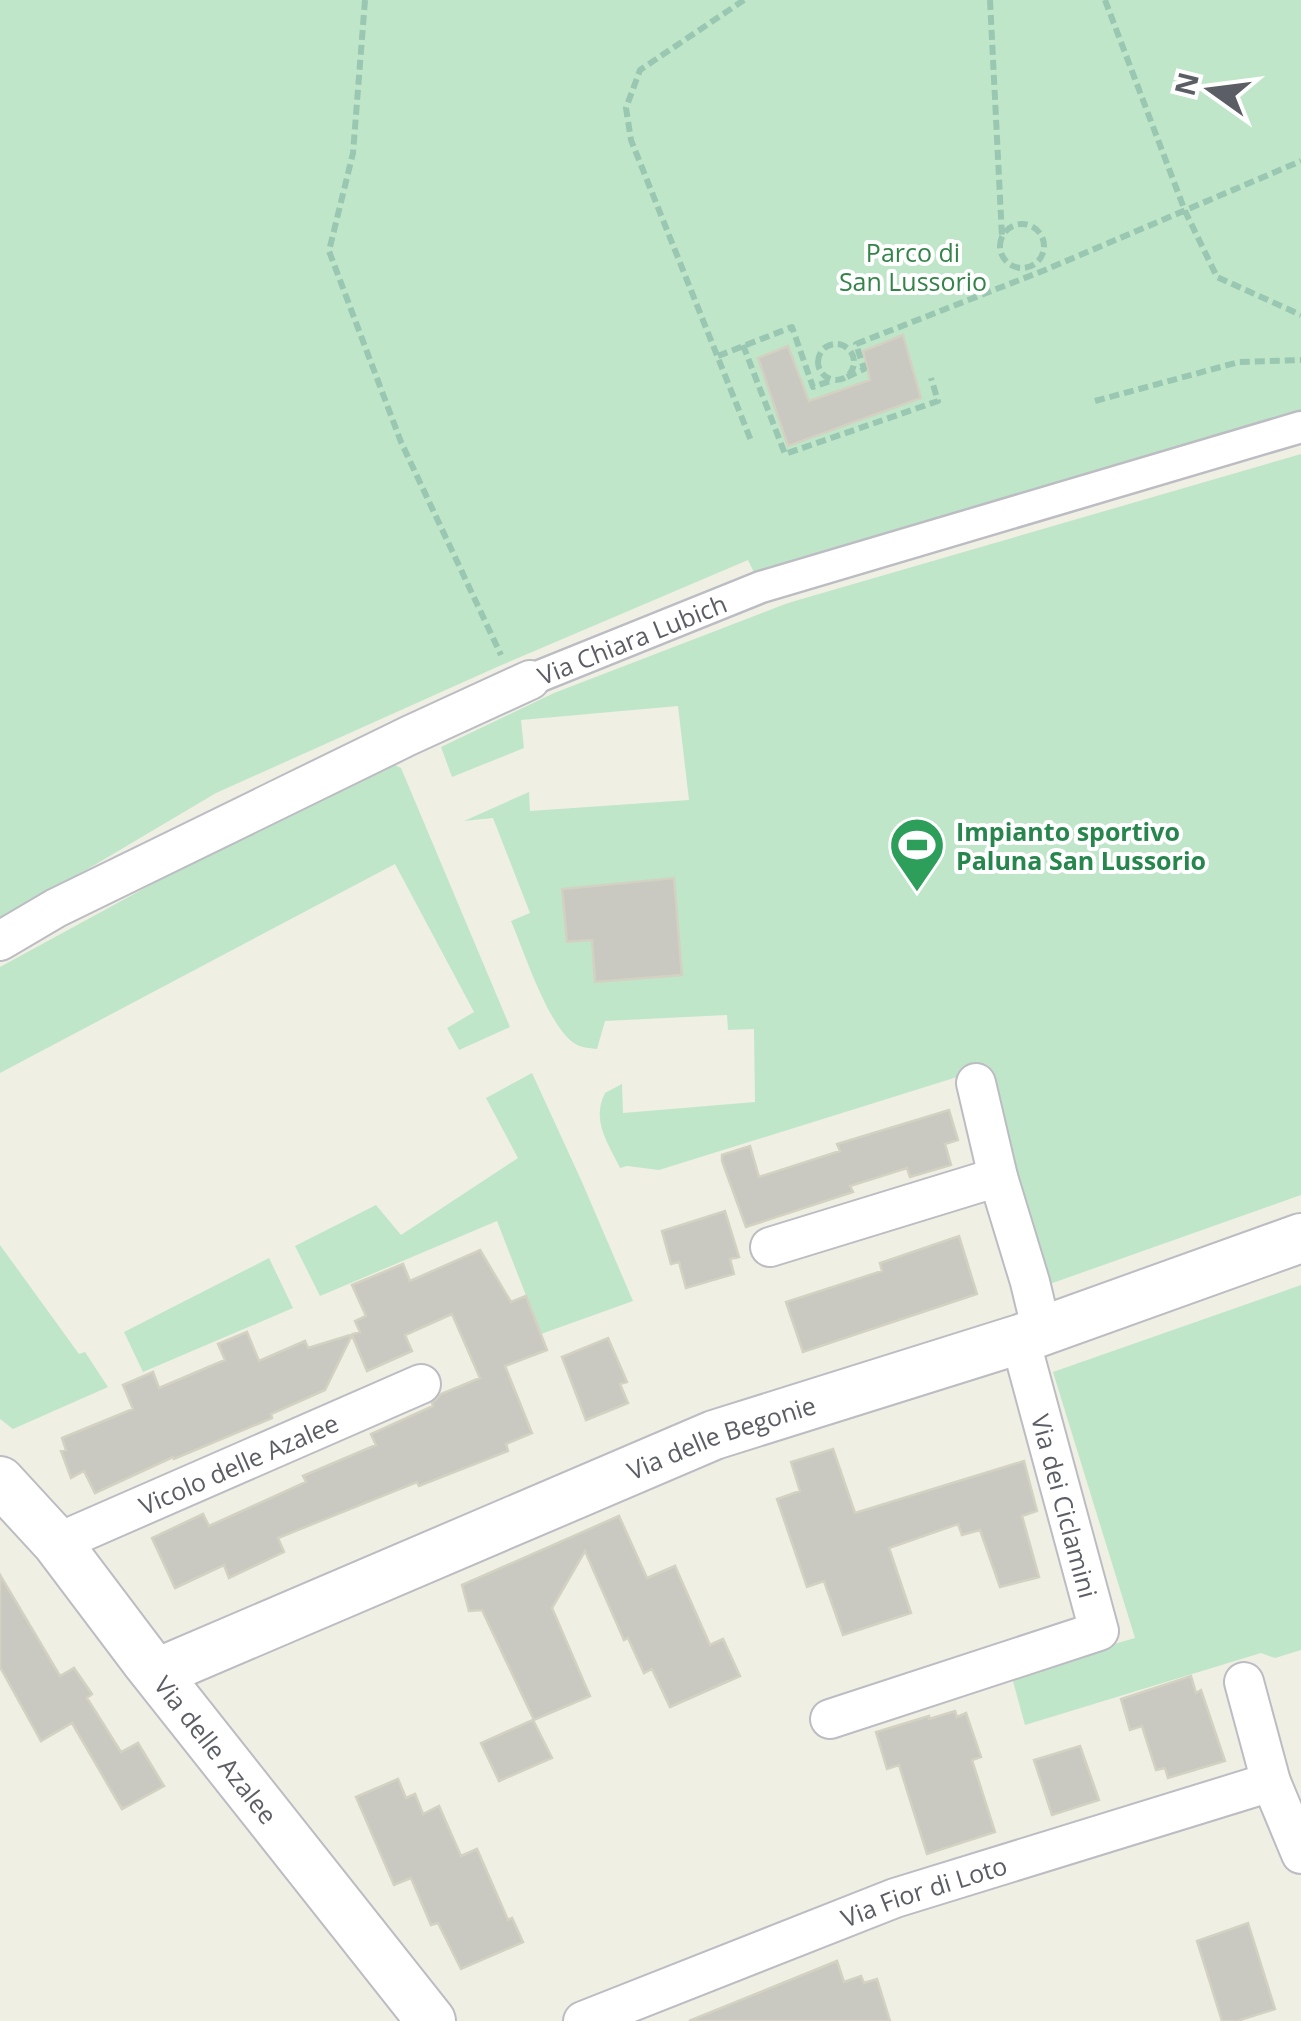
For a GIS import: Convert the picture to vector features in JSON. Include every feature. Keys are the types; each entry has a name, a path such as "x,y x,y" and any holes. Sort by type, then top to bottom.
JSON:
{"street":[{"name":"Via Chiara Lubich","path":"0,941 56,908 408,736 522,683 761,587 1301,427"},
{"name":"Via dei Ciclamini","path":"830,1718 1099,1631 1031,1336 1030,1282 998,1177 976,1083"},
{"path":"770,1247 998,1177"},
{"name":"Via delle Begonie","path":"157,1673 714,1434 1031,1336 1301,1238"},
{"name":"Vicolo delle Azalee","path":"57,1543 421,1384"},
{"name":"Via delle Azalee","path":"0,1483 57,1543 431,2021"},
{"path":"1244,1682 1271,1782 1301,1854"},
{"name":"Via Fior di Loto","path":"583,2021 895,1898 1271,1782"}],"path":[{"path":"365,0 353,153 328,251 400,442 522,683"},
{"path":"744,0 640,70 626,108 630,140 752,443"},
{"path":"990,0 1001,252 1016,267 1038,262 1044,249 1042,235 1032,226 1011,226 1002,237"},
{"path":"1104,0 1185,210 1217,277 1301,316"},
{"path":"718,356 792,327 813,387 847,377 864,369 856,344 1006,286 1301,161"},
{"path":"1006,286 1016,267"},
{"path":"834,380 820,372 817,360 822,349 833,344 845,346 852,354 854,366 847,377"},
{"path":"743,346 785,454 938,401 932,378"},
{"path":"1096,402 1240,362 1301,360"}],"green space":[{"name":"Parco di San Lussorio","path":"0,0 1301,0 1301,427 761,587 748,560 216,793 0,921"},
{"path":"1301,454 1301,1195 1047,1285 1009,1179 992,1069 659,1170 620,1168 600,1122 605,1093 622,1084 623,1113 755,1102 754,1029 728,1030 727,1015 605,1021 597,1049 574,1043 546,1005 511,921 530,913 493,818 464,821 529,792 530,811 689,800 678,706 521,720 524,748 452,777 441,747 554,693 788,603"},
{"path":"395,765 401,768 510,1027 459,1050 447,1028 474,1012 395,864 0,1073 0,967 235,839"},
{"path":"532,1073 633,1301 541,1334 497,1221 320,1296 295,1246 376,1205 401,1235 518,1158 486,1098"},
{"path":"0,1245 79,1354 85,1352 108,1387 13,1429 0,1419"},
{"path":"269,1258 293,1308 143,1372 124,1332"},
{"path":"1301,1285 1301,1650 1275,1658 1261,1653 1025,1725 1011,1674 1135,1638 1053,1372"}],"building":[{"path":"903,335 921,398 788,446 758,358 788,346 809,401 870,380 863,351"},
{"path":"674,878 682,975 595,982 592,940 567,942 562,889"},
{"path":"949,1110 958,1140 945,1144 951,1165 910,1177 907,1168 850,1186 853,1192 746,1227 722,1155 750,1146 759,1177 840,1151 837,1144"},
{"path":"725,1211 739,1257 730,1259 734,1274 686,1288 679,1262 671,1264 662,1231"},
{"path":"959,1236 977,1294 803,1352 786,1302 882,1271 880,1263"},
{"path":"480,1250 511,1302 526,1296 547,1350 505,1366 532,1433 506,1444 508,1451 419,1486 417,1482 278,1538 284,1552 229,1578 224,1565 175,1588 152,1538 203,1514 209,1526 306,1482 303,1476 376,1445 371,1434 433,1406 441,1394 480,1378 452,1314 405,1335 412,1351 367,1371 352,1335 325,1390 271,1414 272,1418 95,1493 84,1471 71,1478 61,1451 66,1450 62,1438 133,1409 123,1385 153,1372 159,1388 225,1360 218,1344 247,1332 259,1361 305,1341 308,1348 360,1332 355,1321 366,1316 352,1285 403,1264 410,1281"},
{"path":"608,1338 627,1382 620,1384 628,1403 586,1420 562,1357"},
{"path":"833,1449 855,1513 1024,1461 1037,1511 1022,1516 1039,1577 1000,1587 980,1530 962,1535 958,1524 889,1548 911,1613 843,1635 824,1581 807,1587 777,1499 800,1491 791,1462"},
{"path":"619,1516 647,1578 675,1566 710,1645 723,1639 740,1676 670,1707 652,1669 644,1673 628,1638 624,1640 585,1551 552,1608 590,1696 534,1720 482,1610 469,1611 462,1585"},
{"path":"0,1575 60,1676 74,1668 92,1694 87,1698 121,1752 138,1743 164,1786 122,1809 72,1723 41,1741 0,1667"},
{"path":"1191,1676 1196,1693 1201,1690 1225,1761 1168,1778 1165,1768 1156,1770 1142,1726 1130,1730 1121,1699"},
{"path":"955,1711 957,1717 966,1713 981,1757 972,1760 995,1832 927,1854 899,1765 887,1769 876,1732"},
{"path":"533,1720 552,1758 499,1781 481,1743"},
{"path":"1080,1746 1099,1800 1052,1815 1034,1760"},
{"path":"398,1779 406,1798 415,1794 423,1814 439,1806 461,1856 477,1849 508,1920 512,1918 523,1942 461,1969 438,1923 431,1925 411,1878 394,1885 356,1797"},
{"path":"1248,1923 1275,2009 1237,2021 1222,2021 1197,1941"},
{"path":"837,1961 844,1982 861,1976 864,1983 877,1979 890,2021 689,2021"}],"place":[{"name":"Impianto sportivo Paluna San Lussorio","path":"917,894"}]}
